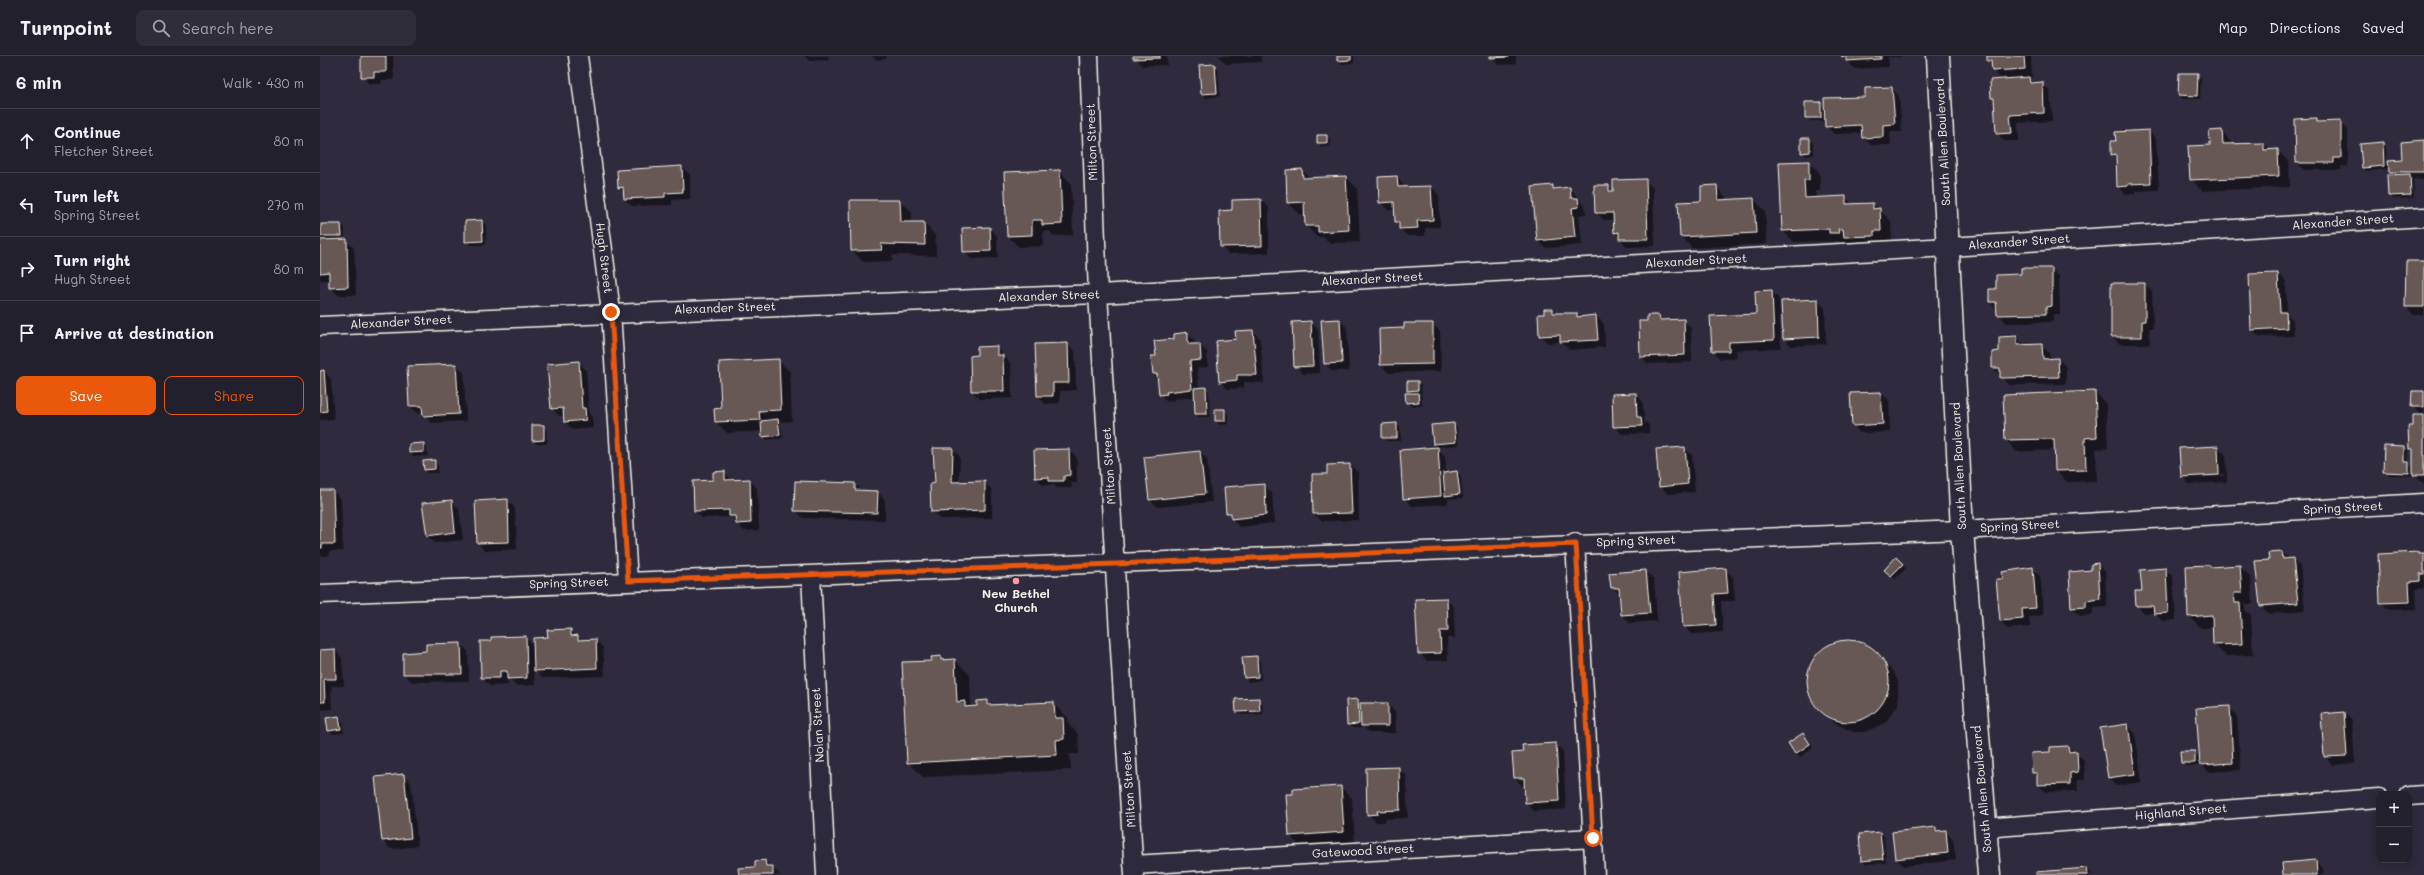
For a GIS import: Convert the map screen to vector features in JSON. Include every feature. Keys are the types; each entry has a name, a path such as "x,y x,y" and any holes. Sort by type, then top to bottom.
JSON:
{"street":[{"name":"Hugh Street","path":"578,56 611,312 628,581"},
{"name":"Milton Street","path":"1089,56 1098,294 1134,870"},
{"name":"South Allen Boulevard","path":"1938,56 1949,247 1962,530 1984,828 1989,875"},
{"name":"Alexander Street","path":"320,326 611,312 1098,294 1949,247 2424,217"},
{"name":"Spring Street","path":"320,594 1962,530 2424,503"},
{"path":"1576,544 1595,875"},
{"name":"Nolan Street","path":"811,574 826,875"},
{"path":"2412,796 2424,795"},
{"name":"Highland Street","path":"1984,828 2376,798"},
{"name":"Gatewood Street","path":"1134,870 1593,838"}],"building":[{"path":"361,56 386,56 386,72 374,72 374,77 361,77"},
{"path":"1133,56 1160,56 1160,58 1133,59"},
{"path":"1337,56 1351,56 1351,60 1337,61"},
{"path":"1490,56 1509,56 1509,57 1490,58"},
{"path":"1841,56 1881,56 1881,59 1846,61 1846,57"},
{"path":"1987,56 2024,56 2025,69 1992,71 1991,61 1987,61"},
{"path":"1215,64 1217,93 1201,94 1199,65"},
{"path":"2179,73 2198,73 2197,96 2178,95"},
{"path":"2029,77 2030,83 2043,82 2044,113 2010,115 2012,133 1996,134 1994,98 1991,98 1990,80"},
{"path":"1892,87 1895,124 1883,125 1883,137 1862,138 1861,125 1825,127 1824,98 1865,97 1865,88"},
{"path":"1805,102 1821,102 1821,118 1805,118"},
{"path":"2317,118 2317,122 2341,121 2341,158 2334,158 2334,163 2296,163 2295,119"},
{"path":"2149,130 2151,183 2128,184 2128,186 2117,187 2116,154 2111,155 2111,141 2116,141 2115,132"},
{"path":"2222,130 2223,144 2264,143 2264,150 2278,149 2279,176 2190,180 2188,146 2210,145 2209,131"},
{"path":"1317,135 1327,135 1327,143 1317,143"},
{"path":"1801,138 1810,138 1810,152 1801,153"},
{"path":"2424,140 2424,172 2389,172 2388,161 2402,160 2401,142"},
{"path":"2383,142 2384,166 2362,168 2360,144"},
{"path":"1809,161 1809,180 1804,180 1805,198 1846,196 1846,204 1873,203 1873,209 1880,208 1881,231 1874,231 1874,236 1844,237 1843,229 1838,229 1839,233 1829,233 1829,229 1782,231 1779,162"},
{"path":"682,166 683,192 665,193 665,197 624,199 623,187 618,188 617,170"},
{"path":"1302,169 1303,178 1346,176 1349,230 1318,232 1318,226 1305,226 1304,202 1287,203 1286,170"},
{"path":"1060,170 1062,224 1042,225 1042,220 1032,220 1032,235 1007,236 1004,172"},
{"path":"2410,174 2411,195 2388,196 2387,175"},
{"path":"1397,176 1398,187 1431,186 1433,220 1417,221 1418,228 1399,229 1399,222 1395,222 1394,202 1379,203 1378,177"},
{"path":"1646,179 1648,239 1619,239 1619,232 1614,233 1613,213 1595,213 1594,185 1609,185 1609,191 1613,191 1613,180"},
{"path":"1553,185 1553,189 1570,187 1571,198 1578,198 1579,207 1572,208 1575,237 1537,241 1532,187"},
{"path":"1717,185 1718,200 1754,198 1756,233 1680,237 1678,202 1701,201 1701,186"},
{"path":"1261,199 1262,246 1220,247 1219,211 1232,210 1232,200"},
{"path":"850,200 900,200 901,222 924,222 925,245 881,244 882,250 851,251"},
{"path":"482,220 483,241 465,242 465,221"},
{"path":"321,224 341,224 342,236 321,236"},
{"path":"990,227 991,251 963,252 962,228"},
{"path":"347,239 348,287 329,288 329,272 320,273 320,240"},
{"path":"2406,261 2424,261 2424,307 2405,307"},
{"path":"2021,268 2052,268 2052,306 2046,307 2046,314 1997,315 1996,302 1989,302 1989,289 1996,289 1996,275 2021,274"},
{"path":"2278,273 2280,312 2286,312 2287,328 2251,330 2249,274"},
{"path":"2111,283 2145,283 2145,321 2142,321 2142,337 2111,337"},
{"path":"1772,290 1774,340 1729,342 1729,351 1712,351 1710,316 1756,314 1755,291"},
{"path":"1818,299 1819,337 1783,339 1781,301"},
{"path":"1544,309 1553,309 1553,313 1577,313 1577,317 1596,315 1598,340 1560,342 1560,335 1539,336 1538,314 1544,314"},
{"path":"1647,315 1659,315 1660,320 1684,319 1685,355 1640,357 1639,321 1647,321"},
{"path":"1340,319 1342,363 1324,364 1321,320"},
{"path":"1311,321 1313,366 1294,367 1292,322"},
{"path":"1404,323 1433,323 1433,364 1380,365 1379,329 1404,328"},
{"path":"1253,330 1257,375 1237,375 1237,380 1219,382 1216,341 1236,339 1235,331"},
{"path":"1188,332 1188,344 1200,344 1201,360 1190,361 1192,389 1166,392 1167,394 1159,395 1157,374 1153,374 1151,356 1156,356 1154,341 1174,339 1174,334"},
{"path":"2017,336 2017,345 2042,344 2043,359 2058,358 2059,377 2000,378 2000,368 1992,368 1992,352 1999,351 1999,337"},
{"path":"1068,343 1069,383 1053,383 1053,396 1037,396 1035,344"},
{"path":"997,346 997,355 1003,355 1004,391 971,391 970,356 977,355 977,347"},
{"path":"779,359 781,410 759,411 760,420 715,422 714,409 721,408 719,362"},
{"path":"579,361 582,408 585,408 586,420 564,422 563,408 551,409 547,364"},
{"path":"456,364 459,414 423,416 422,406 409,406 407,366"},
{"path":"324,370 327,411 320,412 320,371"},
{"path":"1407,381 1418,381 1418,390 1407,391"},
{"path":"1206,387 1207,414 1195,414 1194,388"},
{"path":"2095,391 2097,437 2085,438 2086,470 2055,471 2054,439 2005,440 2003,395"},
{"path":"2412,391 2424,391 2424,407 2411,407"},
{"path":"1881,392 1883,424 1852,426 1850,393"},
{"path":"1405,393 1418,393 1419,402 1406,403"},
{"path":"1636,393 1637,417 1641,417 1642,426 1613,427 1612,394"},
{"path":"1215,409 1225,409 1225,421 1215,421"},
{"path":"2413,415 2424,415 2424,475 2413,475 2413,449 2409,449 2408,426 2413,426"},
{"path":"778,419 780,435 762,437 761,421"},
{"path":"1397,423 1397,438 1382,438 1382,424"},
{"path":"1454,423 1456,442 1433,444 1431,425"},
{"path":"532,425 544,425 544,440 532,441"},
{"path":"424,443 424,452 409,453 409,444"},
{"path":"2384,445 2404,446 2404,462 2409,462 2409,473 2383,472"},
{"path":"2218,446 2219,475 2181,477 2179,448"},
{"path":"1438,447 1441,496 1403,499 1400,450"},
{"path":"1685,447 1688,484 1659,487 1656,449"},
{"path":"933,448 953,448 952,482 985,481 985,510 931,512 930,484 935,483"},
{"path":"1069,449 1070,475 1064,476 1064,481 1049,481 1049,477 1035,478 1034,450"},
{"path":"1200,451 1205,494 1149,500 1144,457"},
{"path":"435,460 435,469 424,470 423,461"},
{"path":"1350,464 1352,513 1313,514 1312,474 1327,474 1327,465"},
{"path":"725,471 725,480 750,479 751,523 736,524 735,516 729,516 729,510 694,511 693,481 713,480 713,472"},
{"path":"1457,471 1460,494 1445,496 1443,473"},
{"path":"795,481 855,483 855,490 878,491 877,513 794,511"},
{"path":"1265,484 1266,515 1231,519 1231,513 1226,513 1224,487"},
{"path":"320,490 333,490 335,544 322,544 322,548 320,548"},
{"path":"508,499 509,542 477,543 475,501"},
{"path":"452,500 455,532 427,536 422,503"},
{"path":"2282,552 2283,559 2293,558 2298,603 2260,606 2255,561 2269,560 2268,553"},
{"path":"2419,552 2419,554 2424,554 2424,574 2420,574 2420,581 2409,582 2410,602 2380,603 2378,554"},
{"path":"1896,557 1903,564 1891,576 1884,570"},
{"path":"2098,563 2100,599 2086,601 2086,607 2071,608 2069,572 2091,570 2091,564"},
{"path":"2210,565 2210,567 2240,565 2242,593 2234,593 2235,603 2240,603 2242,644 2213,645 2212,615 2188,617 2186,566"},
{"path":"2033,567 2036,608 2022,609 2023,619 2000,621 1996,579 2003,579 2002,572"},
{"path":"1726,568 1728,593 1714,594 1716,625 1683,627 1679,572"},
{"path":"2166,568 2168,613 2154,614 2153,606 2136,606 2135,591 2142,591 2140,570"},
{"path":"1646,570 1650,613 1621,615 1619,588 1611,588 1609,573"},
{"path":"1447,598 1448,631 1440,631 1441,653 1418,654 1415,599"},
{"path":"571,629 571,636 578,635 578,640 596,639 597,668 534,671 533,638 548,637 547,630"},
{"path":"526,636 527,678 507,679 507,671 500,671 500,678 481,678 480,641 491,641 491,637"},
{"path":"1848,640 1864,643 1877,652 1886,665 1889,681 1886,697 1877,710 1864,719 1848,722 1832,719 1819,710 1810,697 1807,681 1810,665 1819,652 1832,643"},
{"path":"461,643 462,674 403,674 403,653 426,651 426,644"},
{"path":"335,649 336,679 324,679 325,702 320,702 320,650"},
{"path":"941,656 941,660 955,659 957,702 965,701 965,707 977,706 977,701 988,700 988,705 1054,702 1055,718 1063,718 1064,739 1056,740 1057,755 907,763 902,662 932,661 931,657"},
{"path":"1257,656 1258,677 1244,678 1242,657"},
{"path":"1259,698 1260,711 1236,712 1235,699"},
{"path":"1358,699 1359,724 1347,725 1346,700"},
{"path":"1360,703 1388,703 1388,726 1361,726"},
{"path":"2230,706 2233,763 2200,765 2196,708"},
{"path":"2344,712 2347,756 2324,757 2321,714"},
{"path":"339,716 341,729 328,731 326,718"},
{"path":"2128,724 2135,774 2108,778 2100,728"},
{"path":"1803,733 1810,744 1795,754 1788,743"},
{"path":"1556,743 1559,801 1525,803 1524,778 1514,778 1512,753 1523,752 1522,745"},
{"path":"2068,746 2069,752 2077,751 2078,772 2070,773 2070,784 2037,785 2037,773 2032,773 2031,753 2050,752 2050,747"},
{"path":"2180,751 2195,751 2195,763 2181,763"},
{"path":"1399,767 1400,810 1377,811 1378,814 1367,815 1366,768"},
{"path":"404,774 411,838 382,841 375,777"},
{"path":"1341,786 1344,832 1289,836 1286,794 1293,794 1293,789"},
{"path":"1936,827 1936,831 1946,830 1948,853 1895,859 1892,832"},
{"path":"1880,832 1883,859 1861,861 1859,834"},
{"path":"765,860 766,866 773,866 773,875 739,875 738,868 755,867 755,861"},
{"path":"2316,860 2317,875 2283,875 2282,863"},
{"path":"2087,868 2088,875 2036,875 2036,872"}],"place":[{"name":"New Bethel Church","path":"1016,581"}],"route":[{"path":"611,312 628,581 1115,564 1576,544 1593,838"}]}
